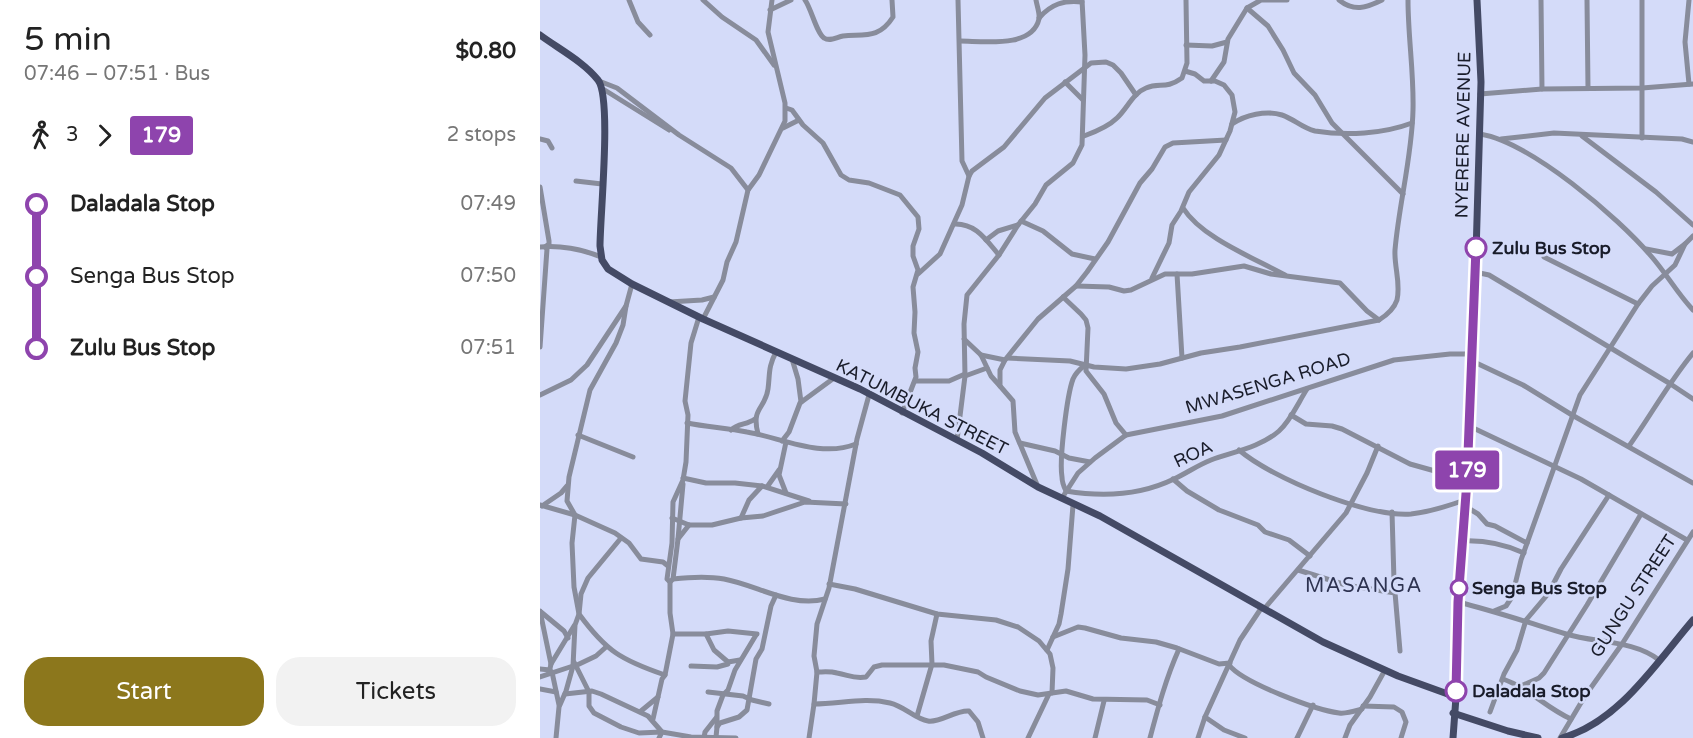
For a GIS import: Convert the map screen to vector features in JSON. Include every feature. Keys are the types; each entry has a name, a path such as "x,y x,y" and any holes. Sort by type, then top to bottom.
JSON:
{"main road":[{"name":"NYERERE AVENUE","path":"1453,738 1458,602 1473,357 1480,134 1477,0"},
{"path":"540,35 588,70 599,81 603,90 605,113 601,257"},
{"name":"KATUMBUKA STREET","path":"601,257 608,269 632,284 870,395 957,440 1038,487 1064,494 1073,505 1100,516 1323,642 1385,670 1456,697"},
{"path":"1561,738 1583,730 1610,712 1629,694 1693,620"},
{"path":"1454,714 1538,738"}],"street":[{"path":"629,0 638,22 650,35"},
{"path":"703,0 722,17 756,40 775,66"},
{"path":"653,719 673,634 670,613 671,580 686,462 685,401 691,343 701,318 723,280 727,262 736,242 748,190 759,175 783,128 786,108 768,32 772,0"},
{"path":"770,10 791,0"},
{"path":"805,0 819,33 823,38 829,40 841,36 861,37 876,33 893,17 892,0"},
{"path":"958,0 962,161 969,176"},
{"path":"1036,0 1039,18"},
{"path":"957,440 965,375 964,339 967,295 999,255 1049,181 1076,159 1081,151 1084,136 1082,1 1067,0 1050,7 1039,18 1029,34 1021,39 1003,42 960,41"},
{"path":"1084,136 1102,129 1116,119 1136,95 1146,88 1171,84 1182,78 1185,71 1186,0"},
{"path":"1211,81 1224,62 1227,42 1247,8 1262,0 1287,0"},
{"path":"1340,0 1351,8 1358,8 1382,0"},
{"path":"981,355 1005,359 1070,361 1085,365 1126,369 1379,320 1390,312 1396,303 1398,278 1395,253 1412,123 1413,88 1408,0"},
{"path":"1541,0 1542,89"},
{"path":"1587,0 1588,88"},
{"path":"1642,0 1642,138"},
{"path":"1480,94 1542,89 1691,84 1685,42 1689,0"},
{"path":"1247,8 1268,26 1294,73 1315,95 1328,118 1403,194"},
{"path":"1186,45 1212,46 1227,42"},
{"path":"902,413 916,381 915,364 918,352 913,330 915,312 913,287 918,274 937,258 954,224 966,193 969,176 975,168 1004,147 1045,98 1084,66 1100,61 1110,64 1121,73 1136,95"},
{"path":"1151,280 1169,243 1172,225 1189,192 1216,159 1226,140 1235,105 1232,95 1222,84 1203,80 1185,71"},
{"path":"599,81 617,88 679,135 731,168 748,190"},
{"path":"1065,82 1084,102"},
{"path":"603,90 730,168 748,190"},
{"path":"786,108 792,110 823,143 842,175 849,180 869,183 904,198 920,221 913,246 918,274"},
{"path":"1232,123 1244,117 1276,114 1311,130 1341,132 1394,129 1412,123"},
{"path":"783,128 799,120"},
{"path":"1480,134 1499,140 1527,154 1585,194 1616,219 1644,248 1693,310"},
{"path":"1499,140 1545,134 1682,139 1693,142"},
{"path":"1581,135 1656,192 1693,225"},
{"path":"540,139 548,141 552,148"},
{"path":"1000,386 1000,370 1005,359 1038,319 1076,286 1108,242 1140,183 1152,170 1167,145 1226,140"},
{"path":"576,181 602,184"},
{"path":"540,187 549,241 549,244 543,247"},
{"path":"1182,208 1211,234 1287,276"},
{"path":"986,240 998,231 1019,223 1043,231 1072,254 1095,260"},
{"path":"954,224 970,225 999,255"},
{"path":"1644,248 1672,254 1693,236"},
{"path":"1494,611 1510,603 1527,543 1580,395 1638,304 1652,286 1678,261 1685,244"},
{"path":"543,247 564,247 588,251 601,257"},
{"path":"540,347 547,249 543,247"},
{"path":"1544,257 1638,304"},
{"path":"1076,286 1102,286 1124,291 1165,274 1198,273 1242,266 1270,274 1340,283 1379,320"},
{"path":"1475,272 1489,275 1693,399"},
{"path":"1177,274 1182,358"},
{"path":"632,284 623,325 616,343 590,390 569,482 567,501 574,515 572,543 574,587 579,614 606,647 620,657 665,675"},
{"path":"669,302 714,297"},
{"path":"1063,297 1082,314 1086,321 1088,328 1085,365 1087,373 1104,394 1116,423 1125,435"},
{"path":"540,395 571,380 581,372 626,306"},
{"path":"964,339 981,355 988,370 1014,401 1015,432 1038,487"},
{"path":"731,430 755,418 768,393 768,370 776,352"},
{"path":"1629,446 1669,383 1693,353"},
{"name":"MWASENGA ROAD","path":"1064,494 1078,473 1125,435 1222,416 1394,360 1439,355 1473,357"},
{"path":"1473,357 1572,416 1693,483"},
{"path":"787,495 780,481 779,470 784,441 801,402 792,359"},
{"path":"916,381 949,381 988,370 1005,359"},
{"path":"1064,494 1062,478 1068,401 1073,380 1085,365"},
{"path":"801,402 834,378"},
{"name":"ROA","path":"1064,494 1125,493 1173,479 1206,462 1263,441 1278,432 1307,389"},
{"path":"809,738 817,672 814,638 829,584 856,444 870,395"},
{"path":"1291,415 1306,424 1342,429 1410,464 1467,480"},
{"path":"755,418 758,434"},
{"path":"687,423 758,434 804,447 849,447 856,444"},
{"path":"1469,426 1555,466 1687,540"},
{"path":"578,435 633,457"},
{"path":"1020,443 1090,462"},
{"path":"1198,738 1205,717 1240,640 1263,608 1341,519 1367,473 1378,446"},
{"path":"1239,450 1266,469 1314,491 1351,504 1410,514 1465,503 1486,524 1495,526 1527,543"},
{"path":"741,518 749,500 765,487 779,470"},
{"path":"683,479 765,487 810,502 846,504"},
{"path":"683,479 674,502 667,579 700,577 724,579 776,595 811,601 825,599"},
{"path":"1173,479 1219,510 1258,525 1265,532 1289,540 1310,556"},
{"path":"541,506 565,489 569,482"},
{"path":"1490,712 1517,650 1526,620 1548,594 1561,569 1609,495"},
{"path":"672,518 689,525 712,525 741,518 763,516 810,502"},
{"path":"1047,650 1059,624 1068,569 1073,505"},
{"path":"541,506 574,515 621,537 634,548 641,558 663,562 668,566"},
{"path":"1392,512 1400,651"},
{"path":"1521,686 1539,678 1568,635 1641,514"},
{"path":"678,539 689,525"},
{"name":"GUNGU STREET","path":"1561,738 1594,681 1622,644 1693,532"},
{"path":"540,677 551,670 575,625 579,614 581,594 588,578 621,537"},
{"path":"1462,541 1507,545 1524,553"},
{"path":"1298,570 1346,585 1395,593"},
{"path":"829,584 855,589 937,614 1006,622 1039,641 1047,650 1052,661 1051,694 1028,738"},
{"path":"717,728 720,723 739,717 747,710 756,659 760,653 771,606 776,595"},
{"path":"1458,602 1526,620 1568,635 1622,644 1646,651 1659,660"},
{"path":"540,611 564,631 568,638"},
{"path":"540,611 559,707 556,738"},
{"path":"917,716 932,664 932,633 937,614"},
{"path":"559,707 574,665 575,625"},
{"path":"1053,637 1078,627 1121,638 1156,642 1215,663 1229,664 1247,680 1341,713 1363,708 1394,707 1402,712 1406,722 1401,738"},
{"path":"673,634 728,631 765,634"},
{"path":"706,634 714,650 728,663 733,677"},
{"path":"704,737 716,718 724,693 728,690 756,634"},
{"path":"540,669 551,670 574,665 591,659 606,647"},
{"path":"1150,738 1162,691 1179,649"},
{"path":"690,666 717,667 741,660"},
{"path":"817,672 835,672 858,678 866,676 874,667 882,665 932,664 970,669 1020,691 1038,695 1071,692 1093,699 1148,700 1160,705"},
{"path":"574,665 589,692 589,706 600,717 621,727 639,733 662,732 736,738"},
{"path":"1345,738 1350,725 1363,708 1385,670"},
{"path":"1503,679 1521,686 1571,719"},
{"path":"540,689 565,693 601,694 641,711 653,719 662,732"},
{"path":"708,692 724,693 769,704"},
{"path":"641,711 658,697"},
{"path":"814,704 870,700 891,703 932,721 956,712 969,711 978,722 983,738"},
{"path":"1095,738 1104,700"},
{"path":"1297,738 1313,705"},
{"path":"1205,717 1224,730 1245,738"},
{"path":"716,718 716,737"},
{"path":"659,738 662,732"}],"bus line":[{"name":"179","path":"1456,691 1458,602 1467,480 1476,248"}],"place":[{"name":"Zulu Bus Stop","path":"1476,248"},
{"name":"Senga Bus Stop","path":"1459,588"},
{"name":"Daladala Stop","path":"1456,691"}],"district":[{"name":"MASANGA","path":"1364,586"}]}
